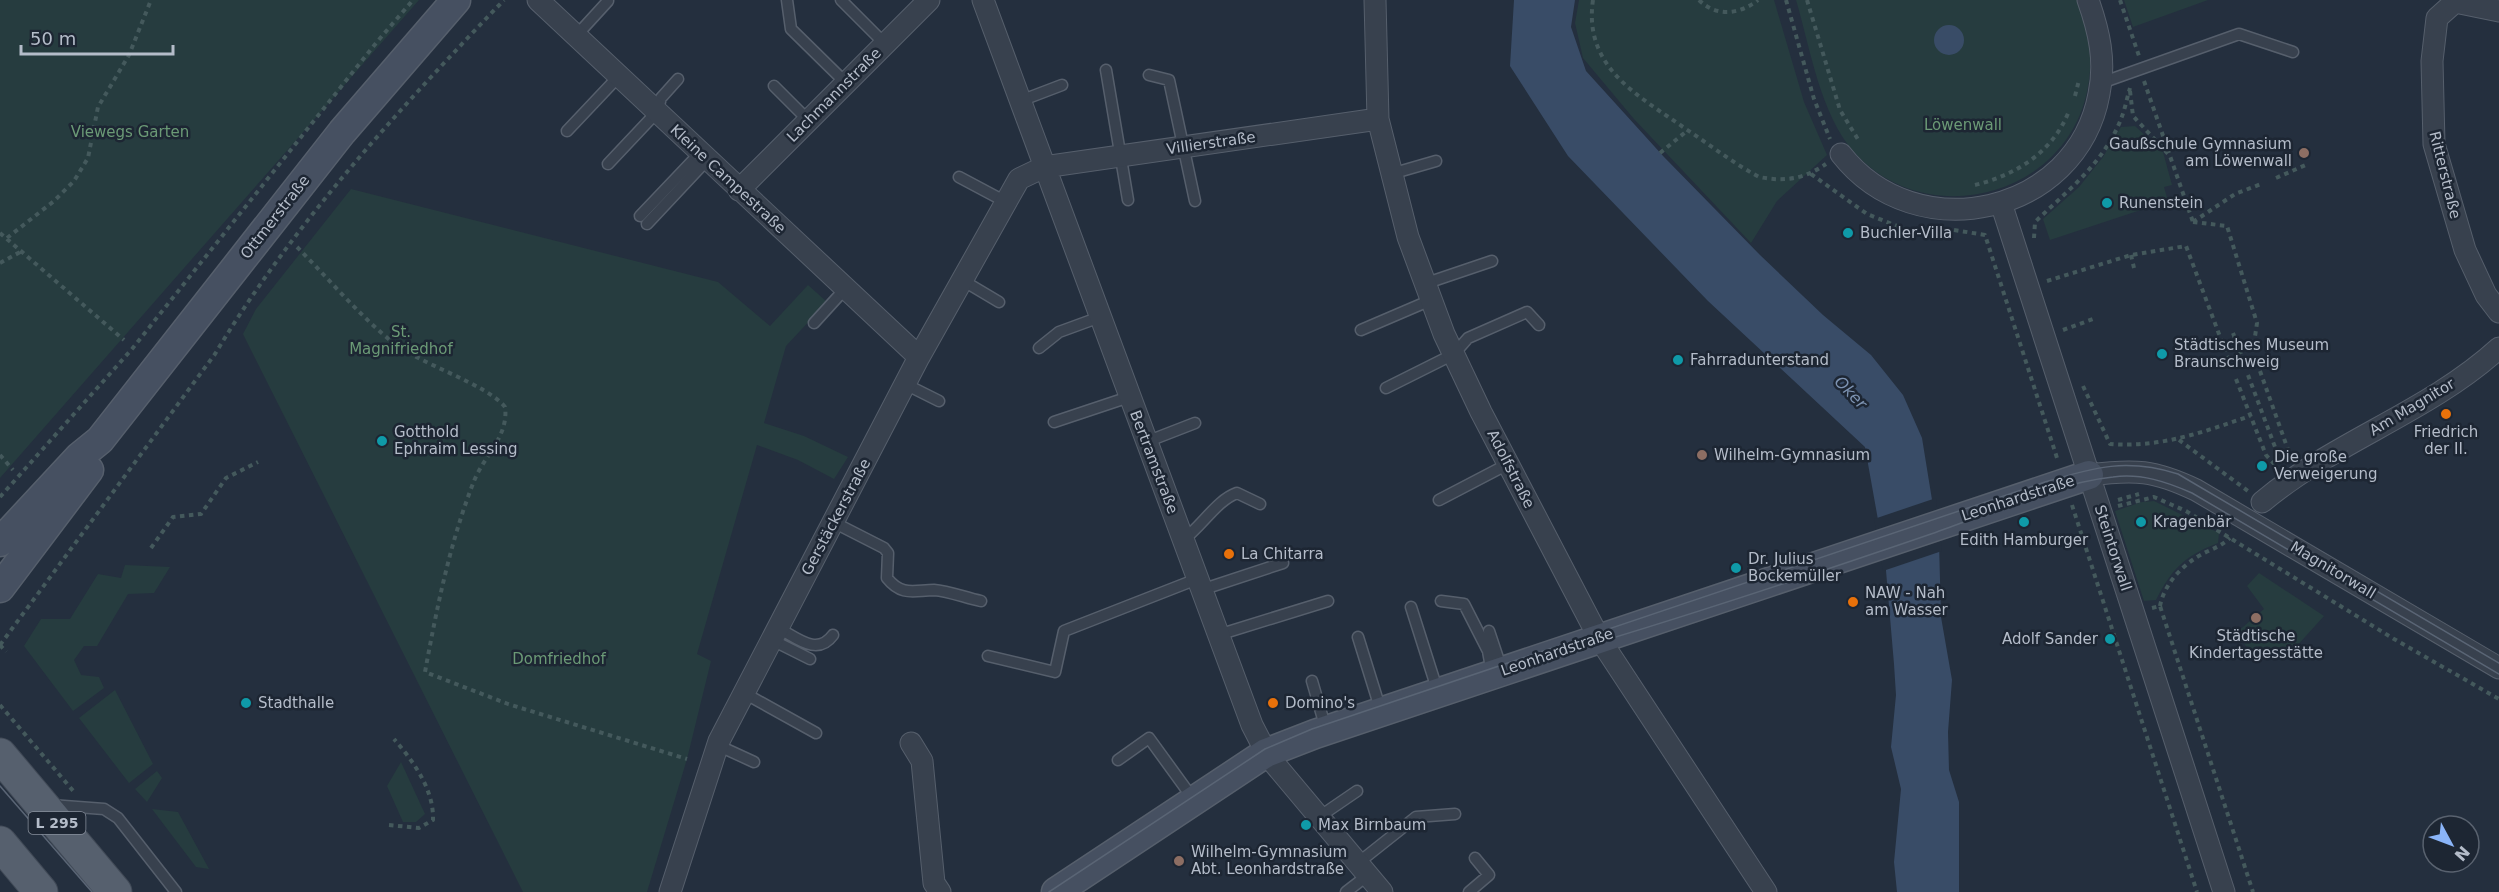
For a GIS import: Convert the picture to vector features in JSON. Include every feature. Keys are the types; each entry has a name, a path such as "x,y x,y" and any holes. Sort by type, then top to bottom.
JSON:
{"main road":[{"name":"L 295","path":"0,755 115,892"},
{"path":"0,843 41,892"}],"street":[{"name":"Ottmerstraße","path":"0,542 79,457 100,440 349,124 456,0"},
{"name":"Kleine Campestraße","path":"538,0 919,357"},
{"name":"Lachmannstraße","path":"739,190 929,0"},
{"name":"Bertramstraße","path":"983,0 1252,725 1266,753 1382,892"},
{"name":"Adolfstraße","path":"1375,0 1378,119 1391,174 1428,292 1454,354 1508,465 1599,638 1766,892"},
{"path":"1841,154 1876,186 1915,205 1959,211 2001,203 2040,184 2072,154 2093,116 2101,83 2102,51 2088,0"},
{"path":"2455,1 2499,11"},
{"name":"Ritterstraße","path":"2455,1 2437,18 2432,72 2434,144 2446,193 2465,250 2486,295 2499,312"},
{"name":"Villierstraße","path":"1044,167 1378,119"},
{"name":"Gerstäckerstraße","path":"670,892 717,745 919,357 1018,179 1044,167"},
{"name":"Steintorwall","path":"2001,203 2089,475 2105,507 2224,892"},
{"name":"Am Magnitor","path":"2262,502 2292,478 2433,397 2497,352"},
{"name":"Ottmerstraße","path":"0,588 91,467 100,440"},
{"name":"Magnitorwall","path":"2089,475 2128,470 2165,475 2206,496 2499,668"},
{"name":"Leonhardstraße","path":"1056,892 1266,753 1326,730 1497,672 2089,475"},
{"path":"911,743 922,761 934,883 940,892"}],"lane":[{"path":"788,0 791,29 846,83"},
{"path":"841,0 885,44"},
{"path":"576,36 608,1"},
{"path":"2101,83 2239,34 2293,52"},
{"path":"1106,70 1128,200"},
{"path":"1149,75 1169,80 1195,201"},
{"path":"567,132 619,76"},
{"path":"608,164 657,112 661,98 678,79"},
{"path":"1020,101 1062,85"},
{"path":"774,86 808,120"},
{"path":"643,220 704,156"},
{"path":"1391,174 1436,161"},
{"path":"959,177 1006,202"},
{"path":"1361,330 1428,292 1492,261"},
{"path":"962,280 999,302"},
{"path":"814,322 845,289"},
{"path":"1386,388 1454,354 1468,338 1527,312 1539,325"},
{"path":"1039,348 1059,332 1100,317"},
{"path":"905,384 939,401"},
{"path":"1054,422 1129,397"},
{"path":"1146,442 1194,423"},
{"path":"1438,500 1508,465"},
{"path":"1183,540 1198,529 1226,497 1237,493 1260,504"},
{"path":"833,522 888,553 887,578 898,588 916,593 933,590 981,601"},
{"path":"988,656 1055,672 1064,631 1199,585 1283,563"},
{"path":"1218,635 1328,601"},
{"path":"1441,601 1464,604 1497,672"},
{"path":"1411,607 1438,692"},
{"path":"1489,631 1497,672"},
{"path":"775,634 812,646 823,645 833,635"},
{"path":"775,634 810,659"},
{"path":"1358,637 1382,711"},
{"path":"1312,681 1326,730"},
{"path":"744,693 816,733"},
{"path":"1118,760 1149,738 1194,800"},
{"path":"717,745 754,762"},
{"path":"1319,817 1358,791"},
{"path":"41,804 104,809 118,818 177,892"},
{"path":"1346,892 1363,869 1416,817 1455,814"},
{"path":"1469,892 1489,876 1475,858"}],"path":[{"path":"7,238 54,201 74,181 88,158 99,107 129,55 151,0"},
{"path":"0,497 132,349 375,43 413,0"},
{"path":"6,652 0,645 215,354 245,303 383,132 504,0"},
{"path":"1593,0 1596,39 1608,68 1630,91 1742,168 1759,177 1778,181 1811,174 1841,154 1821,120 1786,0"},
{"path":"1699,0 1710,10 1727,14 1758,0"},
{"path":"1807,0 1840,110 1862,144"},
{"path":"2120,0 2141,60 2140,69 2193,222"},
{"path":"2074,99 2079,71"},
{"path":"2122,75 2130,88 2133,116 2170,156"},
{"path":"1973,185 1994,180 2030,161 2057,134 2071,108"},
{"path":"1660,153 1688,130"},
{"path":"2276,178 2308,164"},
{"path":"2193,222 2235,194 2261,184"},
{"path":"2193,222 2227,226 2257,322 2253,350"},
{"path":"0,232 124,340"},
{"path":"1985,235 2058,462"},
{"path":"2049,291 2046,281 2131,255 2186,246 2228,358"},
{"path":"297,247 391,341 421,360 494,396 505,407 506,426 475,480 446,565 425,672 508,704 687,759"},
{"path":"0,263 22,251"},
{"path":"2131,255 2134,268"},
{"path":"2062,330 2093,319"},
{"path":"2059,320 2065,339"},
{"path":"2233,333 2241,354"},
{"path":"2211,346 2222,341"},
{"path":"2260,371 2292,478"},
{"path":"2078,375 2110,444 2140,446 2179,440 2250,416"},
{"path":"2248,375 2292,478"},
{"path":"2236,379 2266,455 2292,478"},
{"path":"2179,440 2262,502"},
{"path":"0,455 13,470"},
{"path":"151,548 173,517 201,514 226,478 258,462"},
{"path":"2105,507 2145,492 2157,494 2189,507 2229,532 2230,538"},
{"path":"2105,507 2154,497 2186,511 2499,699"},
{"path":"2072,505 2197,892"},
{"path":"2160,606 2175,574 2198,556 2219,548 2230,538"},
{"path":"2472,683 2475,678"},
{"path":"389,825 418,828 433,820 434,802 409,756 394,739"}],"green space":[{"name":"Viewegs Garten","path":"0,0 419,0 0,478"},
{"path":"1579,0 1774,0 1804,102 1827,155 1777,201 1751,243 1634,119 1583,58 1575,23"},
{"name":"Löwenwall","path":"1796,0 2077,0 2090,49 2089,80 2078,119 2057,151 2028,175 1994,190 1958,196 1920,192 1885,178 1854,152 1833,119 1824,100"},
{"path":"2124,0 2208,0 2133,27"},
{"path":"2135,126 2163,152 2172,185 2164,187 2168,201 2050,240 2043,219 2079,187 2103,157 2121,127"},
{"path":"351,189 718,282 770,326 808,285 827,302 786,346 764,423 804,436 848,457 834,479 798,460 757,445 697,654 711,661 687,759 647,892 523,892 243,334 256,309"},
{"path":"2154,501 2219,533 2218,543 2188,558 2174,571 2156,600 2144,601 2115,511 2142,502"},
{"path":"125,565 170,567 154,593 128,594 97,646 84,646 74,660 81,675 99,677 104,688 73,711 24,646 41,619 70,619 98,574 121,578"},
{"path":"2259,573 2324,616 2286,658 2268,647 2255,658 2236,633 2264,609 2247,586"},
{"path":"115,690 153,764 129,783 79,718"},
{"path":"401,762 425,814 416,822 403,822 387,786"},
{"path":"157,771 162,778 147,802 135,789"},
{"path":"152,809 178,812 209,869 196,867"}],"water":[{"name":"Oker","path":"1514,0 1575,0 1571,27 1586,71 1664,157 1760,255 1823,315 1871,355 1903,395 1922,438 1939,543 1941,617 1952,680 1948,732 1949,770 1959,802 1959,892 1897,892 1894,862 1901,789 1891,747 1896,695 1894,664 1885,559 1865,447 1708,301 1568,156 1510,66"},
{"path":"1949,25 1960,29 1964,40 1960,51 1949,55 1938,51 1934,40 1938,29"}],"pier":[{"path":"1936,498 1942,551 1883,571 1874,519"}],"tram line":[{"path":"1049,892 1265,749 1312,729 2045,482 2111,466 2143,466 2178,474 2499,663"},
{"path":"1606,640 1850,562 2044,493 2091,480 2134,476 2163,482 2192,493 2499,674"},
{"path":"0,786 92,892"}],"place":[{"name":"Gaußschule Gymnasium am Löwenwall","path":"2304,153"},
{"name":"Runenstein","path":"2107,203"},
{"name":"Buchler-Villa","path":"1848,233"},
{"name":"Städtisches Museum Braunschweig","path":"2162,354"},
{"name":"Fahrradunterstand","path":"1678,360"},
{"name":"Friedrich der II.","path":"2446,414"},
{"name":"Gotthold Ephraim Lessing","path":"382,441"},
{"name":"Wilhelm-Gymnasium","path":"1702,455"},
{"name":"Die große Verweigerung","path":"2262,466"},
{"name":"Edith Hamburger","path":"2024,522"},
{"name":"Kragenbär","path":"2141,522"},
{"name":"La Chitarra","path":"1229,554"},
{"name":"Dr. Julius Bockemüller","path":"1736,568"},
{"name":"NAW - Nah am Wasser","path":"1853,602"},
{"name":"Städtische Kindertagesstätte","path":"2256,618"},
{"name":"Adolf Sander","path":"2110,639"},
{"name":"Stadthalle","path":"246,703"},
{"name":"Domino's","path":"1273,703"},
{"name":"Max Birnbaum","path":"1306,825"},
{"name":"Wilhelm-Gymnasium Abt. Leonhardstraße","path":"1179,861"}],"park label":[{"name":"St. Magnifriedhof","path":"401,340"},
{"name":"Domfriedhof","path":"559,659"}]}
